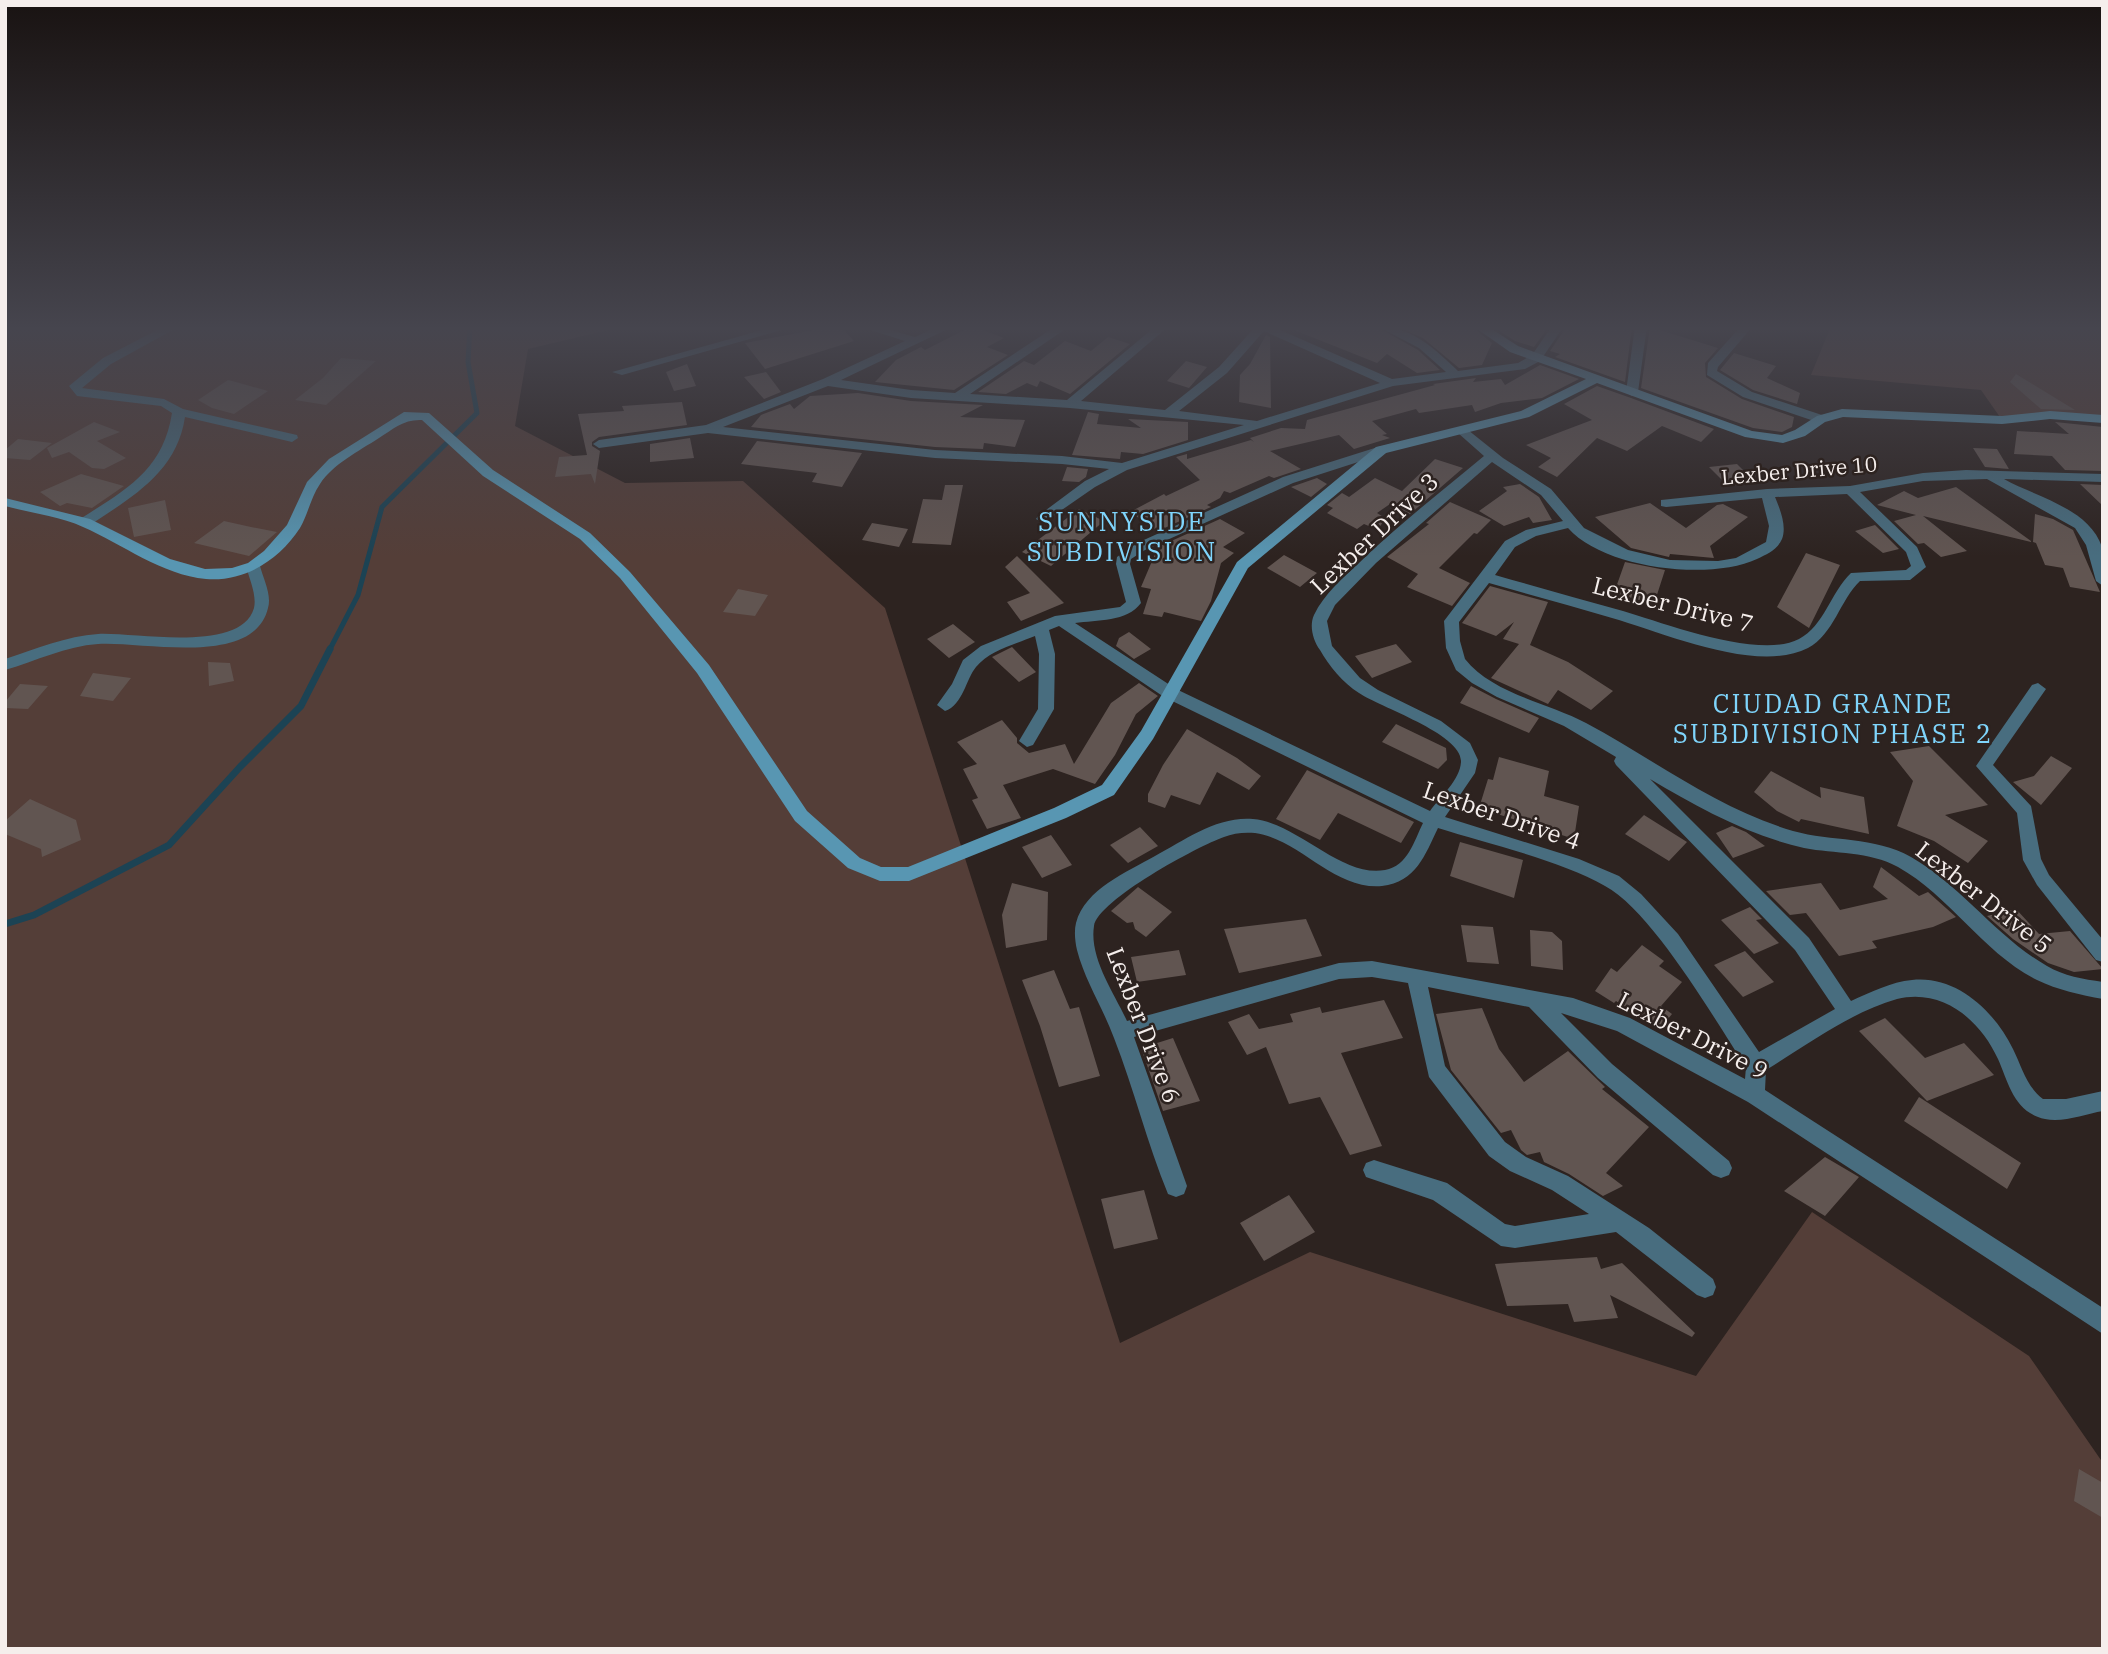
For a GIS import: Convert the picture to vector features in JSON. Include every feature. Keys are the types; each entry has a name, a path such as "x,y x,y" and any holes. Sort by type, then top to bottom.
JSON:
{"main road":[{"path":"5,502 85,522 165,562 205,573 233,573 253,566 269,554 293,527 314,482 334,462 372,435 415,414 425,416 488,473 584,536 625,575 703,669 801,816 854,863 880,874 909,874 1060,813 1108,790 1147,734 1242,565 1381,450 1525,414 1547,403"},
{"path":"1662,403 1724,426 1767,438 1783,439 1800,433 1821,419 1842,413 2002,420 2050,415 2103,419"}],"street":[{"path":"164,403 179,411 292,438"},
{"path":"599,444 708,429 773,403"},
{"path":"1055,403 1170,412 1261,423"},
{"path":"1170,412 1181,403"},
{"path":"1043,519 1090,484 1123,467 1325,403"},
{"path":"1777,403 1821,419"},
{"path":"85,522 160,467 174,445 179,411"},
{"path":"708,429 935,454 1050,459 1123,467"},
{"path":"1464,430 1492,456 1537,484 1556,500 1581,534 1636,557 1681,565 1732,565 1752,558 1772,544 1776,537 1772,504 1767,493"},
{"path":"945,705 959,686 969,664 986,650 1060,620 1131,608 1134,603 1123,564 1124,557 1140,547 1268,486 1334,462 1381,450"},
{"name":"Lexber Drive 3","path":"1433,820 1470,769 1470,755 1461,741 1442,728 1369,693 1348,677 1325,648 1320,631 1320,618 1325,607 1362,569 1492,456"},
{"path":"1989,474 2084,528 2094,546 2103,581"},
{"name":"Lexber Drive 10","path":"1666,503 1767,493 1850,490 1923,477 1989,474 2103,478"},
{"name":"Lexber Drive 7","path":"1486,577 1715,643 1760,650 1800,646 1822,629 1842,591 1857,576 1910,575 1919,567 1912,550 1850,490"},
{"name":"Lexber Drive 5","path":"1572,523 1531,533 1510,544 1452,621 1456,657 1465,669 1499,691 1571,723 1673,784 1785,836 1871,850 1903,860 1937,885 2012,956 2032,970 2051,978 2103,991"},
{"path":"5,665 79,641 213,641 239,635 253,624 261,609 253,566"},
{"name":"Lexber Drive 4","path":"1060,620 1170,693 1433,820 1573,864 1613,881 1635,899 1671,940 1756,1065"},
{"path":"1027,741 1046,709 1047,654 1041,629"},
{"path":"2038,689 1984,766 2025,811 2032,860 2043,880 2103,954"},
{"name":"Lexber Drive 5","path":"1605,743 1802,944 1848,1012"},
{"name":"Lexber Drive 6","path":"1176,1186 1122,1031 1090,960 1085,926 1102,897 1190,845 1230,826 1252,824 1271,830 1348,872 1377,879 1397,875 1409,867 1433,820"},
{"name":"Lexber Drive 9","path":"1122,1031 1339,971 1372,969 1573,1007 1623,1024 1755,1095 2103,1322"},
{"path":"1416,978 1436,1070 1497,1149 1518,1164 1560,1183 1618,1221 1705,1287"},
{"path":"1755,1095 1756,1065 1848,1012 1898,991 1930,988 1952,995 1976,1012 1998,1039 2015,1079 2031,1102 2044,1109 2103,1101"},
{"path":"1537,1002 1605,1071 1721,1168"},
{"path":"1374,1170 1439,1191 1501,1235 1515,1237 1618,1221"}],"shaded area":[{"path":"5,403 519,403 515,426 625,483 743,481 885,608 1120,1343 1310,1252 1696,1376 1812,1212 2029,1356 2103,1463 2103,1649 5,1649"},
{"path":"1990,403 2103,403 2103,419 2050,415 2002,420"}],"building":[{"path":"204,403 250,403 234,414"},
{"path":"682,403 687,425 599,437 592,442 592,446 600,451 595,484 591,474 555,477 559,457 587,455 578,414 624,411 622,406"},
{"path":"801,403 950,403 983,405 960,417 1025,420 1015,447 984,443 983,449 935,447 751,427 761,415 790,404 794,409"},
{"path":"1245,403 1271,403 1271,408"},
{"path":"1368,403 1500,403 1475,412 1472,405 1419,413 1416,409 1372,421 1387,434 1382,435 1390,438 1354,449 1339,435 1270,451 1301,469 1274,478 1269,476 1230,493 1224,491 1220,498 1207,505 1211,507 1158,531 1130,512 1164,494 1166,496 1200,480 1176,457 1187,454 1187,459 1251,440 1254,442 1250,438 1281,428 1305,429 1307,420"},
{"path":"1644,403 1714,429 1701,442 1662,426 1627,451 1597,438 1557,477 1538,467 1551,458 1526,445 1592,420 1564,404"},
{"path":"1684,403 1754,403 1794,417 1792,427 1782,432 1753,428"},
{"path":"2034,403 2064,403 2075,410 2041,409"},
{"path":"1088,412 1099,414 1097,424 1141,428 1128,419 1188,422 1188,440 1143,454 1121,452 1120,459 1072,455"},
{"path":"94,422 120,432 97,441 126,458 104,469 92,468 69,452 52,458 47,448"},
{"path":"2055,422 2103,427 2103,471 2065,470 2052,456 2014,454 2017,431 2069,434"},
{"path":"690,438 694,458 650,462 650,444"},
{"path":"18,439 52,443 30,460 5,458 5,450"},
{"path":"757,441 862,453 842,487 812,482 817,473 741,464"},
{"path":"1973,448 1997,449 2009,469 1985,467"},
{"path":"1435,459 1463,468 1410,514 1390,504 1377,513 1385,518 1378,530 1364,524 1357,529 1327,513 1333,508 1327,505 1342,493 1349,497 1375,478 1402,491"},
{"path":"1737,464 1756,483 1728,486 1709,467"},
{"path":"1067,467 1088,469 1086,477 1079,482 1062,481"},
{"path":"81,474 124,486 92,508 67,503 60,506 40,492"},
{"path":"1317,478 1327,484 1311,497 1291,487"},
{"path":"1520,484 1539,497 1552,520 1533,523 1529,517 1504,526 1479,511 1507,491 1503,487"},
{"path":"2080,484 2103,485 2103,506"},
{"path":"945,485 963,485 951,545 912,543 923,499 942,500"},
{"path":"1956,487 2031,542 1923,516 1967,551 1941,557 1924,543 1918,544 1894,521 1916,515 1877,505 1904,491 1918,498"},
{"path":"165,500 171,530 134,537 128,508"},
{"path":"1450,502 1491,520 1439,568 1470,583 1452,606 1407,587 1418,574 1387,557 1429,524 1426,523"},
{"path":"1650,503 1686,528 1717,505 1723,504 1748,517 1710,546 1714,558 1670,554 1669,557 1631,548 1595,517"},
{"path":"1079,509 1104,521 1051,566 1022,552"},
{"path":"2035,514 2053,519 2073,530 2100,592 2070,587 2063,568 2045,565 2036,543 2033,542"},
{"path":"1220,519 1245,533 1223,547 1234,553 1221,563 1211,601 1201,621 1164,612 1162,617 1143,614 1151,589 1141,587 1158,547"},
{"path":"224,521 277,532 249,556 194,543"},
{"path":"872,523 908,529 899,547 862,540"},
{"path":"1875,525 1899,549 1883,553 1855,531"},
{"path":"1806,553 1840,565 1809,628 1777,607"},
{"path":"1284,555 1317,573 1300,587 1267,568"},
{"path":"1017,556 1064,603 1021,621 1007,602 1030,593 1005,567"},
{"path":"1625,562 1665,570 1654,604 1614,593"},
{"path":"1490,586 1548,602 1530,645 1568,662 1613,691 1591,710 1558,690 1548,704 1491,678 1519,644 1503,639 1514,622 1496,636 1462,623"},
{"path":"738,589 768,595 755,616 723,612"},
{"path":"953,624 975,642 949,658 927,639"},
{"path":"1129,632 1151,649 1134,659 1116,646 1119,638"},
{"path":"1396,644 1412,662 1372,678 1355,656"},
{"path":"1012,647 1036,672 1019,682 992,657"},
{"path":"208,662 230,663 234,681 209,686"},
{"path":"93,673 131,678 113,701 80,696"},
{"path":"1139,683 1158,696 1136,714 1115,755 1095,784 1053,769 1003,785 1021,818 987,829 972,800 978,798 963,769 977,764 957,742 1002,720 1017,738 1017,743 1029,753 1065,744 1074,764 1111,703"},
{"path":"20,684 48,686 28,709 5,708 5,702"},
{"path":"1471,686 1539,718 1529,733 1460,703"},
{"path":"1396,724 1446,748 1447,760 1438,769 1382,742"},
{"path":"1187,729 1237,758 1261,776 1249,790 1217,772 1200,805 1171,795 1165,808 1148,802 1148,794 1163,765"},
{"path":"1929,746 1988,805 1945,815 1988,841 1968,863 1934,841 1897,826 1913,781 1890,752"},
{"path":"2051,756 2072,768 2041,805 2013,782 2034,776"},
{"path":"1499,757 1549,771 1544,796 1579,806 1574,839 1479,808 1488,779 1493,780"},
{"path":"1307,770 1414,822 1401,843 1338,813 1320,840 1276,819"},
{"path":"1771,771 1821,798 1820,787 1864,797 1869,834 1801,819 1799,822 1777,811 1754,792"},
{"path":"30,799 76,820 81,840 42,857 41,849 5,834 5,821"},
{"path":"1644,815 1687,842 1669,861 1625,834"},
{"path":"1732,826 1746,832 1765,846 1733,858 1716,833"},
{"path":"1140,827 1158,846 1128,863 1110,845"},
{"path":"1051,835 1072,865 1042,878 1022,847"},
{"path":"1460,842 1523,860 1514,898 1450,876"},
{"path":"1881,867 1919,896 1928,892 1956,917 1933,927 1872,941 1877,948 1839,956 1806,913 1790,915 1766,891 1821,883 1840,910 1888,899 1873,887"},
{"path":"1012,883 1048,892 1047,940 1006,948 1002,915"},
{"path":"1138,887 1172,912 1146,937 1135,929 1133,922 1127,923 1111,911"},
{"path":"1750,907 1762,919 1756,920 1779,943 1754,954 1721,920"},
{"path":"2016,909 2039,934 2070,931 2103,969 2074,972 2048,963 2013,939 1987,916"},
{"path":"1306,919 1322,956 1239,973 1224,929"},
{"path":"1461,925 1493,927 1499,964 1467,962"},
{"path":"1530,930 1552,932 1562,941 1563,970 1531,966"},
{"path":"1642,945 1664,961 1659,966 1682,982 1661,1006 1672,1014 1659,1030 1616,1001 1614,1003 1595,991 1611,968 1617,972"},
{"path":"1179,950 1186,975 1137,982 1131,957"},
{"path":"1745,951 1774,982 1743,997 1714,965"},
{"path":"1054,970 1070,1009 1079,1007 1100,1076 1059,1087 1022,980"},
{"path":"1384,1000 1403,1038 1341,1053 1382,1146 1350,1155 1320,1097 1289,1104 1266,1047 1247,1055 1228,1022 1249,1014 1259,1029 1293,1022 1290,1014 1320,1007 1322,1013"},
{"path":"1482,1008 1499,1049 1524,1082 1568,1051 1605,1087 1602,1089 1649,1127 1606,1173 1623,1186 1603,1196 1544,1162 1540,1152 1527,1155 1521,1150 1511,1130 1501,1133 1451,1070 1436,1014"},
{"path":"1885,1018 1925,1058 1964,1043 1994,1075 1927,1101 1859,1031"},
{"path":"1173,1038 1200,1101 1163,1111 1141,1048"},
{"path":"1919,1097 2021,1163 2007,1189 1904,1121"},
{"path":"1825,1157 1859,1177 1825,1216 1784,1191"},
{"path":"1144,1190 1158,1239 1114,1249 1101,1199"},
{"path":"1289,1195 1315,1232 1264,1261 1240,1223"},
{"path":"1597,1257 1601,1269 1622,1263 1695,1333 1692,1337 1610,1295 1618,1318 1574,1322 1568,1304 1507,1306 1495,1264"},
{"path":"2079,1469 2103,1483 2103,1518 2074,1501"}],"waterway":[{"path":"329,651 358,595 382,507 477,413 475,403"},
{"path":"5,924 34,915 169,845 240,767 301,706 330,649"}],"district":[{"name":"SUNNYSIDE SUBDIVISION","path":"1122,536"},
{"name":"CIUDAD GRANDE SUBDIVISION PHASE 2","path":"1833,718"}]}
